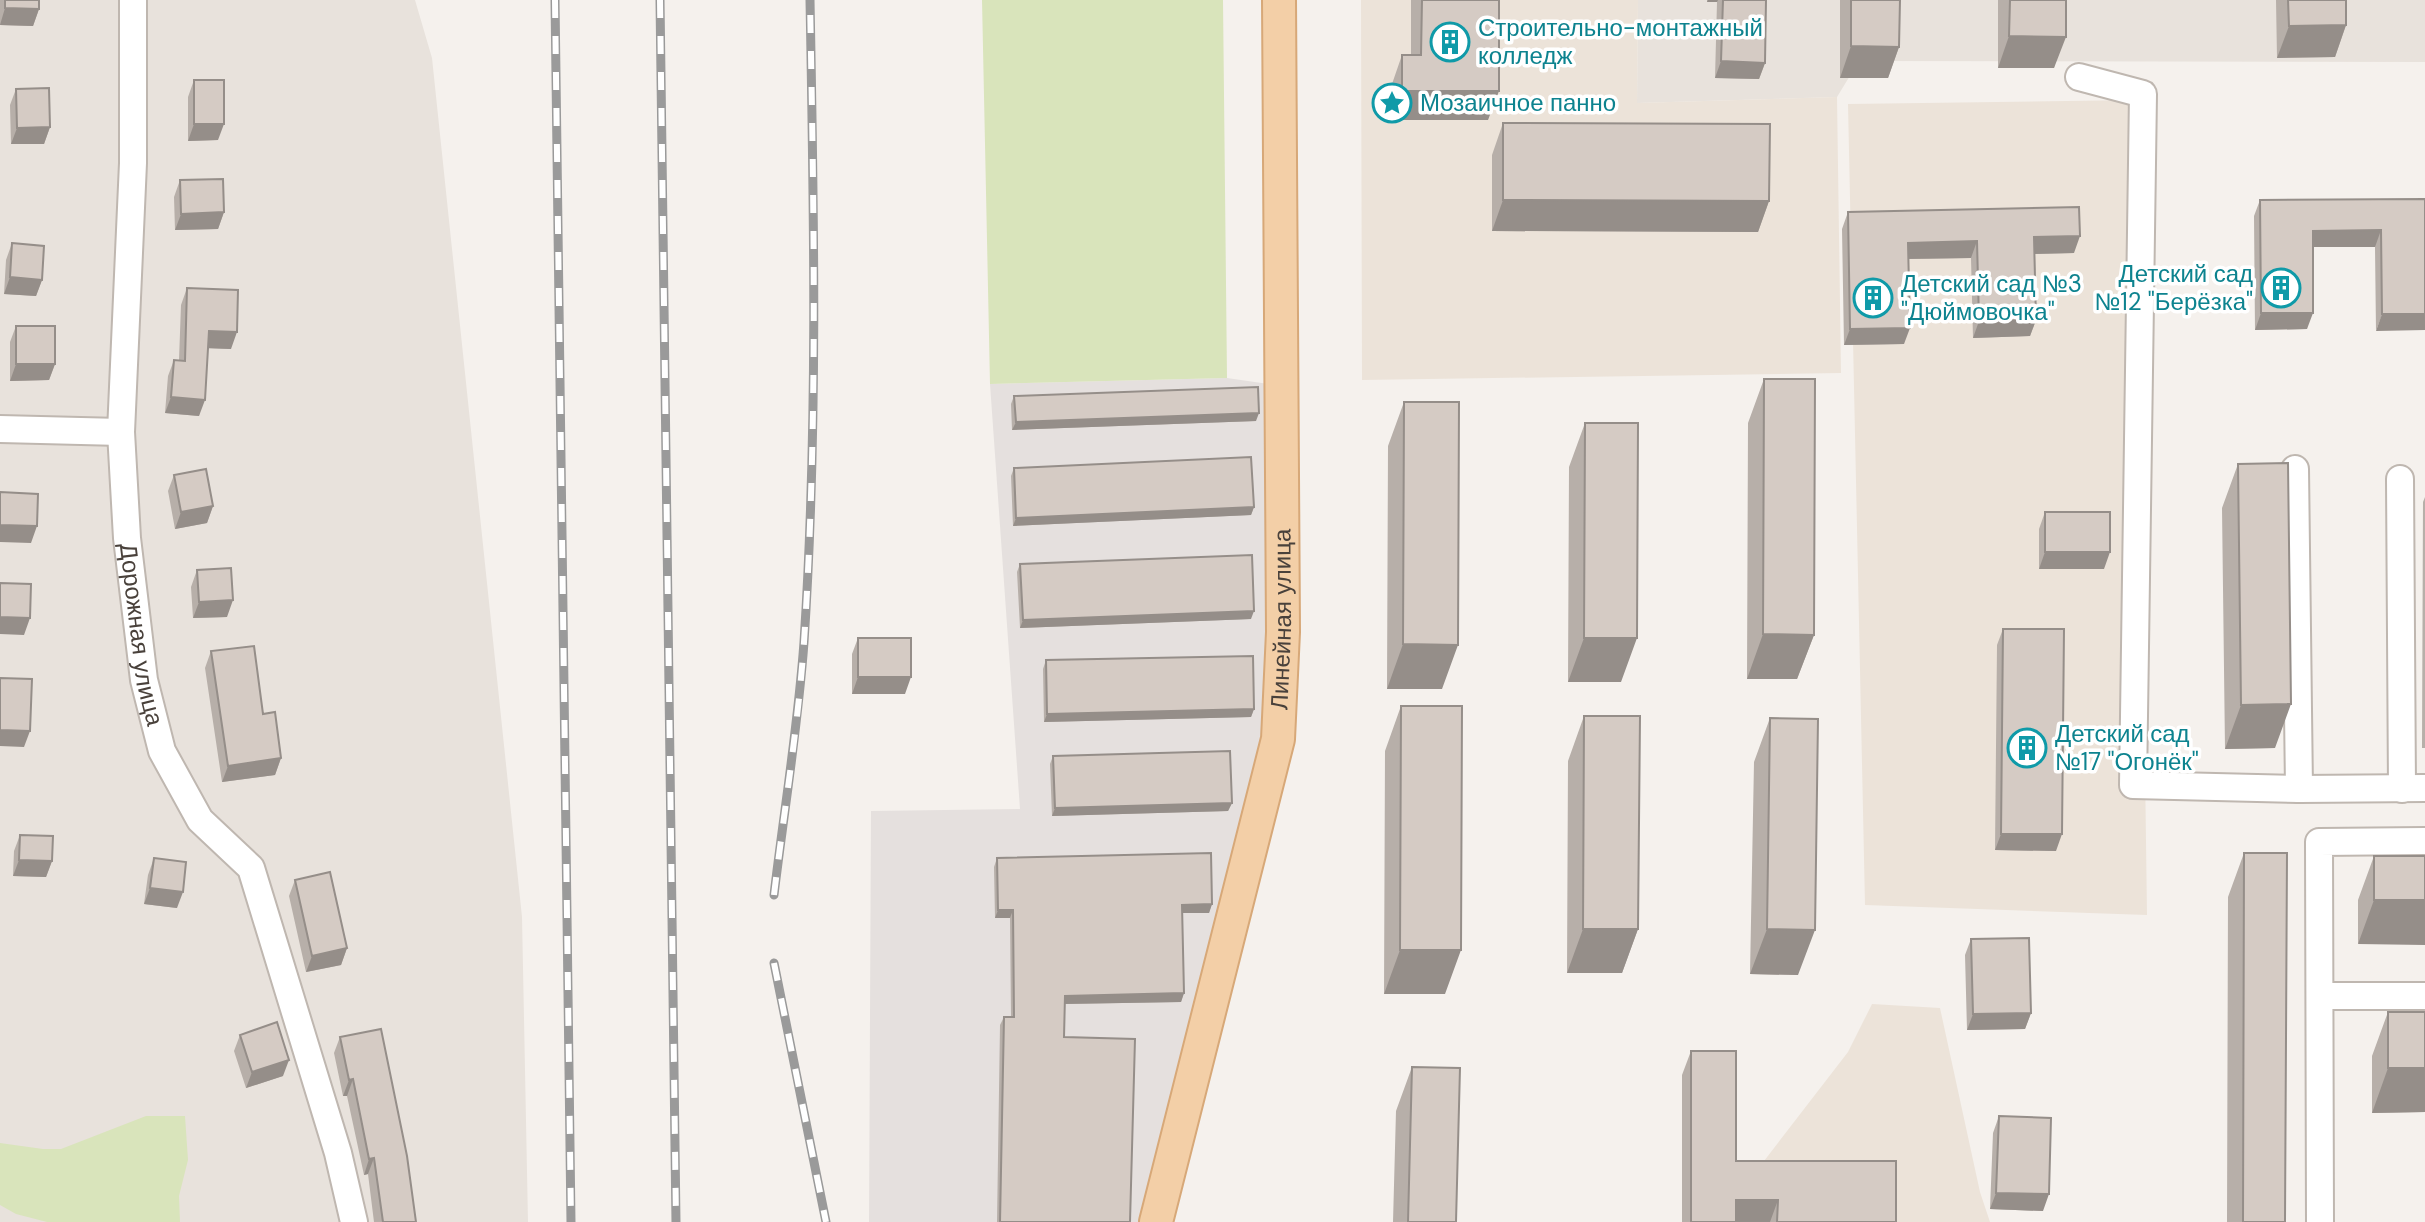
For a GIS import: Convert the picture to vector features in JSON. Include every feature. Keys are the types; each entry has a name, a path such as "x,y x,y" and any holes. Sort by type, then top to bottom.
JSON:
{"main road":[{"name":"Линейная улица","path":"1156,1222 1278,739 1283,632 1279,0"}],"street":[{"name":"Дорожная улица","path":"133,0 133,163 121,432 127,538 142,664 162,751 200,820 251,868 338,1153 354,1222"},
{"path":"2079,77 2143,94 2133,785 2414,788 2400,479"},
{"path":"0,429 121,432"},
{"path":"2295,469 2299,789"},
{"path":"2320,1222 2319,842 2425,841"},
{"path":"2320,996 2425,996"}],"shaded area":[{"path":"0,0 415,0 432,58 522,917 528,1222 0,1222"},
{"path":"1361,0 1638,0 1637,103 1837,97 1841,373 1362,380"},
{"path":"1638,0 2425,0 2425,62 1859,61 1837,97 1637,103"},
{"path":"2136,100 2147,915 1865,905 1848,104"},
{"path":"1227,378 1276,385 1280,677 1146,1222 869,1222 871,811 1020,809 990,384"},
{"path":"1872,1004 1940,1008 1980,1192 1990,1222 1717,1222 1848,1052"}],"green space":[{"path":"982,0 1223,0 1227,378 990,384"},
{"path":"146,1116 185,1116 188,1160 179,1196 180,1222 47,1222 16,1214 0,1205 0,1143 61,1149"}],"building":[{"path":"5,0 39,0 39,9 5,8"},
{"name":"Строительно-монтажный колледж","path":"1422,0 1499,0 1499,91 1402,91 1402,55 1421,55"},
{"path":"1723,0 1766,0 1765,63 1721,61"},
{"path":"1851,0 1900,0 1899,47 1851,46"},
{"path":"2010,0 2066,0 2066,37 2009,36"},
{"path":"2288,0 2346,0 2346,25 2289,26"},
{"path":"194,80 224,80 224,124 194,124"},
{"path":"49,88 50,127 17,128 16,89"},
{"path":"1503,123 1770,124 1769,201 1503,200"},
{"path":"223,179 224,212 181,214 180,180"},
{"name":"Детский сад №12 \"Берёзка\"","path":"2425,199 2425,314 2382,314 2381,230 2313,231 2313,313 2261,313 2260,200"},
{"name":"Детский сад №3 \"Дюймовочка\"","path":"2079,207 2080,236 2034,237 2036,320 1979,321 1977,241 1908,243 1910,328 1850,329 1848,212"},
{"path":"12,243 44,246 42,280 10,277"},
{"path":"187,288 238,290 237,332 209,331 205,400 171,397 174,360 185,361"},
{"path":"16,326 55,326 55,364 16,364"},
{"path":"1764,379 1815,379 1814,635 1763,634"},
{"path":"1258,387 1259,413 1016,422 1014,396"},
{"path":"1404,402 1459,402 1458,645 1403,644"},
{"path":"1585,423 1638,423 1637,638 1584,638"},
{"path":"1251,457 1254,507 1016,518 1014,468"},
{"path":"2288,463 2291,704 2241,705 2238,464"},
{"path":"206,469 213,506 181,512 174,475"},
{"path":"0,492 38,494 37,526 0,525"},
{"path":"2045,512 2110,512 2110,552 2045,552"},
{"path":"1252,555 1254,611 1023,620 1020,564"},
{"path":"231,568 233,600 199,602 197,570"},
{"path":"0,583 31,584 30,618 0,617"},
{"name":"Детский сад №17 \"Огонёк\"","path":"2003,629 2064,629 2062,834 2001,834"},
{"path":"858,638 911,638 911,677 858,677"},
{"path":"254,646 263,714 275,712 281,758 228,766 211,651"},
{"path":"1253,656 1254,709 1047,714 1046,660"},
{"path":"0,678 32,679 30,731 0,730"},
{"path":"1401,706 1462,706 1461,950 1400,950"},
{"path":"1584,716 1640,716 1638,929 1583,929"},
{"path":"1770,718 1818,719 1815,930 1767,929"},
{"path":"1230,751 1232,803 1055,808 1053,756"},
{"path":"20,835 53,836 52,861 19,860"},
{"path":"1211,853 1212,904 1182,905 1184,993 1065,996 1064,1037 1135,1039 1130,1222 1000,1222 1004,1017 1014,1017 1013,910 998,910 997,858"},
{"path":"2244,853 2287,853 2285,1222 2243,1222"},
{"path":"2374,856 2425,856 2425,900 2374,900"},
{"path":"154,858 186,862 183,892 150,888"},
{"path":"330,872 347,948 312,956 295,880"},
{"path":"2029,938 2031,1013 1973,1014 1971,939"},
{"path":"2388,1012 2425,1012 2425,1068 2388,1068"},
{"path":"277,1022 289,1060 252,1072 240,1035"},
{"path":"381,1029 407,1156 416,1222 383,1222 374,1158 369,1159 353,1079 349,1080 340,1037"},
{"path":"1691,1051 1736,1051 1736,1161 1896,1161 1896,1222 1777,1222 1778,1200 1736,1200 1736,1222 1691,1222"},
{"path":"1412,1067 1460,1068 1456,1222 1408,1222"},
{"path":"1999,1116 2051,1118 2049,1194 1996,1193"}],"railway":[{"path":"555,0 571,1222"},
{"path":"660,0 676,1222"},
{"path":"774,895 798,706 808,562 814,321 810,0"},
{"path":"774,963 826,1222"}],"place":[{"name":"Строительно-монтажный колледж","path":"1450,42"},
{"name":"Мозаичное панно","path":"1392,103"},
{"name":"Детский сад №12 \"Берёзка\"","path":"2281,288"},
{"name":"Детский сад №3 \"Дюймовочка\"","path":"1873,298"},
{"name":"Детский сад №17 \"Огонёк\"","path":"2027,748"}]}
